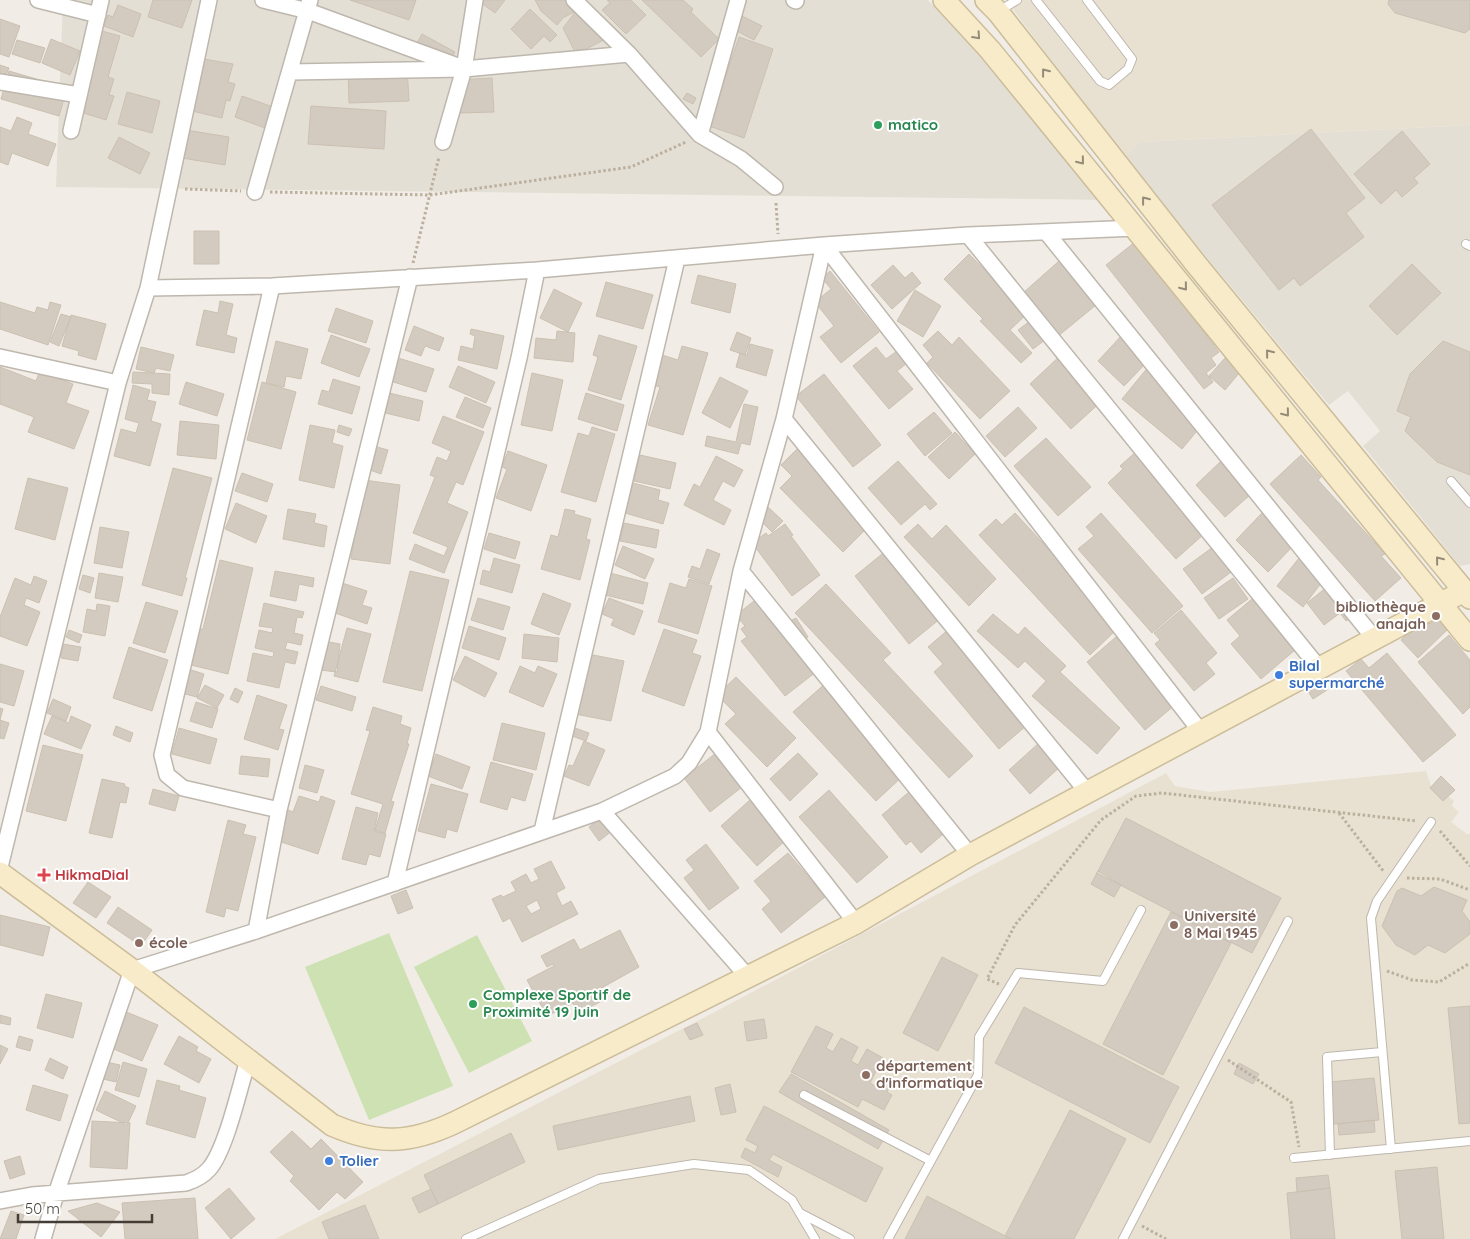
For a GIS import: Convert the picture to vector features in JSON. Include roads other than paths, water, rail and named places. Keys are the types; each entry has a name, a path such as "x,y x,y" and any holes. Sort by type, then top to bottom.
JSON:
{"street":[{"path":"38,0 98,15"},
{"path":"71,131 101,0"},
{"path":"0,867 118,384 148,288 167,189 209,0"},
{"path":"263,0 309,6 464,68"},
{"path":"443,142 464,68 475,0"},
{"path":"574,0 629,54 700,135 740,159 774,187"},
{"path":"700,135 738,0"},
{"path":"944,0 990,50 1470,640"},
{"path":"255,192 309,6"},
{"path":"0,872 132,970 332,1125 356,1135 373,1139 407,1139 433,1133 456,1122 856,923 970,855 1320,669 1374,638 1468,592 1164,224 992,6"},
{"path":"290,72 464,68 629,54"},
{"path":"0,82 79,95"},
{"path":"148,288 272,286 538,270 824,245 968,235 1136,228 1164,224"},
{"path":"1047,233 1374,638"},
{"path":"968,235 1320,669"},
{"path":"132,970 256,931 602,811 675,776 694,756 708,732 740,571 784,419 824,245"},
{"path":"824,245 1201,732"},
{"path":"542,831 676,259"},
{"path":"395,883 538,270"},
{"path":"256,931 279,810 410,277"},
{"path":"272,286 162,755 167,775 183,788 279,810"},
{"path":"0,356 118,384"},
{"path":"784,419 1088,793"},
{"path":"740,571 970,855"},
{"path":"708,732 856,923"},
{"path":"602,811 748,978"},
{"path":"43,1239 56,1194 132,970"},
{"path":"0,1201 32,1195 186,1183 198,1178 208,1171 218,1156 248,1060"}],"lane":[{"path":"992,6 1017,0"},
{"path":"1036,0 1100,81 1109,84 1128,69 1132,59 1087,0"},
{"path":"1451,481 1470,503"},
{"path":"1391,1149 1371,918 1377,901 1431,822"},
{"path":"888,1239 978,1075 979,1037 1018,973 1103,981 1141,910"},
{"path":"1123,1239 1288,920"},
{"path":"1330,1155 1327,1057 1382,1052"},
{"path":"804,1095 931,1161"},
{"path":"1297,1158 1470,1141"},
{"path":"466,1239 599,1179 694,1164 749,1170 792,1200 815,1239"},
{"path":"800,1213 850,1239"}],"place":[{"name":"matico","path":"878,125"},
{"name":"bibliothèque anajah","path":"1436,616"},
{"name":"Bilal supermarché","path":"1279,675"},
{"name":"HikmaDial","path":"44,875"},
{"name":"Université 8 Mai 1945","path":"1174,925"},
{"name":"école","path":"139,943"},
{"name":"Complexe Sportif de Proximité 19 juin","path":"473,1004"},
{"name":"département d'informatique","path":"866,1075"},
{"name":"Tolier","path":"329,1161"}]}
